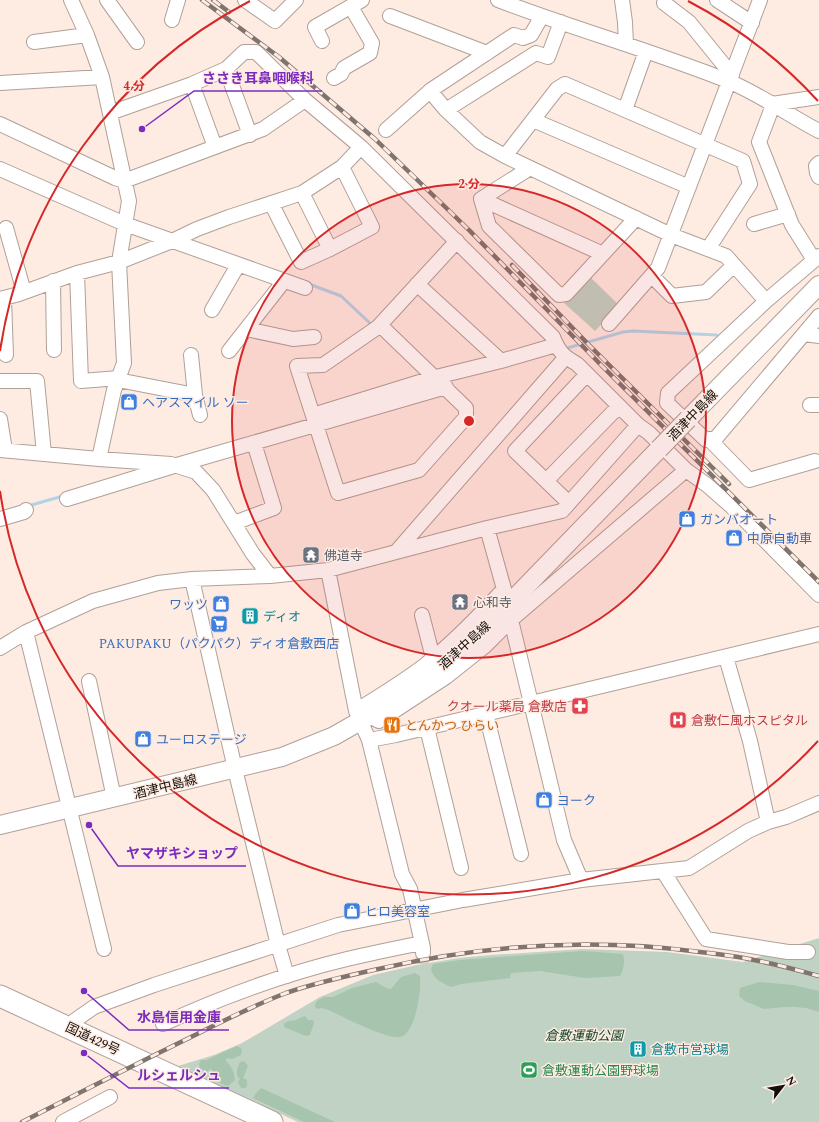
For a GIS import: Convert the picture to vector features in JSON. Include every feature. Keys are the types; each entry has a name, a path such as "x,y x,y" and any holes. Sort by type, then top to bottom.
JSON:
{"highway":[{"name":"国道429号","path":"0,996 272,1122"}],"main road":[{"name":"酒津中島線","path":"0,825 282,757 334,736 362,716 429,676 472,642 819,285"}],"street":[{"path":"72,0 87,35 102,77 129,201 119,262 124,363 114,390 99,459"},
{"path":"107,0 137,42"},
{"path":"172,20 178,0"},
{"path":"246,0 276,21 296,0"},
{"path":"498,0 646,51 731,78 773,105 819,131"},
{"path":"622,0 626,44"},
{"path":"717,0 752,23"},
{"path":"610,324 658,268 760,0"},
{"path":"322,40 315,27 356,3 372,43 370,53 344,68 341,74 334,78"},
{"path":"664,3 689,22 731,78"},
{"path":"390,16 487,53"},
{"path":"386,130 430,91 514,35 523,38 531,35 542,16"},
{"path":"446,110 536,53 548,57 561,22"},
{"path":"34,42 87,35"},
{"path":"624,110 646,51"},
{"path":"110,113 192,84 226,69 244,52 256,52 305,100 360,147 457,241 553,337 558,350 565,358 577,364 638,425 649,433 686,470 707,485 731,506 819,595"},
{"path":"226,69 250,135"},
{"path":"0,83 102,77"},
{"path":"192,84 215,147"},
{"path":"505,156 558,89 565,84 743,161 750,184 708,250"},
{"path":"430,91 446,110 480,142 505,156 671,235 726,256 766,301"},
{"path":"773,105 819,97"},
{"path":"0,124 124,181 250,135 263,129 305,100"},
{"path":"773,105 759,142 792,225 817,258 766,301 668,393 667,403 706,440 716,438 819,316"},
{"path":"533,120 689,187"},
{"path":"6,355 2,299 77,273 119,262 210,224 302,193 342,167 360,147"},
{"path":"819,163 816,166 819,177"},
{"path":"271,203 301,262 330,249 372,227 342,167"},
{"path":"481,199 530,168"},
{"path":"0,169 125,224 176,239 238,265 304,288"},
{"path":"302,193 330,249"},
{"path":"481,199 603,254"},
{"path":"481,199 489,226 559,295 566,294 636,218"},
{"path":"754,224 788,214"},
{"path":"6,228 24,292"},
{"path":"377,328 441,382 466,408 466,417 419,470 338,493 297,366 323,365 377,328 457,241"},
{"path":"212,310 238,265"},
{"path":"652,276 672,296 706,292 734,266"},
{"path":"77,273 81,381 119,379 195,395"},
{"path":"53,281 54,350"},
{"path":"229,351 284,281"},
{"path":"417,284 500,361"},
{"path":"246,330 293,339 314,336"},
{"path":"804,334 819,336"},
{"path":"67,499 254,443 314,420 441,382 500,361 556,344"},
{"path":"191,355 195,395 200,415"},
{"path":"396,552 565,358"},
{"path":"569,503 515,451 587,374"},
{"path":"0,381 37,381 44,454"},
{"path":"546,481 619,406"},
{"path":"0,419 2,450 177,465 196,472 213,490 253,554 270,576"},
{"path":"0,648 26,632 93,602 158,583 192,579 270,576 328,570 487,528 562,511 638,425"},
{"path":"709,439 749,480 815,461"},
{"path":"234,523 274,508 254,443"},
{"path":"362,716 379,721 428,690 466,662 511,620 686,470"},
{"path":"0,519 24,512 26,510"},
{"path":"362,716 433,658 468,627 504,589 487,528"},
{"path":"163,1024 234,994 287,976 346,959 422,948 410,889 402,874 362,716 328,570"},
{"path":"192,579 278,945 287,976"},
{"path":"422,615 433,658"},
{"path":"511,620 564,840 581,880"},
{"path":"26,632 104,948"},
{"path":"369,740 427,728 819,634"},
{"path":"726,657 750,741 768,822"},
{"path":"89,681 114,798"},
{"path":"486,714 521,854"},
{"path":"427,728 461,868"},
{"path":"71,1028 74,1021 94,1007 154,985 338,925 471,899 581,880 689,868 748,831 819,803"},
{"path":"663,871 706,939 788,952 808,952"},
{"path":"63,1122 110,1097"}],"green space":[{"path":"589,276 619,305 595,331 564,303"},
{"name":"倉敷運動公園","path":"819,938 819,1122 298,1122 178,1066 214,1055 242,1043 320,997 373,975 417,965 459,958 582,949 667,952 743,962"},
{"path":"583,951 623,954 624,965 620,976 585,978 540,971 511,973 510,978 461,984 451,987 437,979 431,970 433,964 460,960"},
{"path":"415,973 420,976 418,1003 412,1023 406,1034 403,1036 394,1037 385,1035 326,1009 318,1009 315,1007 318,1000 324,997 333,997 352,988 376,982 386,988 391,989 401,977"},
{"path":"759,982 793,985 819,991 819,1012 806,1008 795,1007 764,1009 746,1002 739,996 740,988"},
{"path":"305,1016 308,1020 313,1020 314,1023 310,1035 306,1036 284,1027 284,1024"},
{"path":"237,1046 242,1049 241,1055 232,1059 227,1058 226,1061 232,1069 235,1080 228,1086 217,1080 211,1068 207,1072 200,1068 199,1064 201,1060 206,1060"},
{"path":"244,1061 248,1066 243,1078 247,1080 247,1086 245,1088 241,1088 238,1082 240,1079 237,1075 237,1071 240,1062"},
{"path":"261,1088 335,1122 304,1122 253,1098"}],"waterway":[{"path":"309,284 341,296 373,326"},
{"path":"564,349 623,332 633,331 717,335"},
{"path":"28,506 63,496"}],"tunnel":[{"path":"422,964 423,953"}],"railway":[{"path":"202,0 279,57 375,139 470,231 603,367 819,582"},
{"path":"213,0 229,12"},
{"path":"512,265 589,345 729,484"},
{"path":"22,1122 223,1021 273,998 322,982 422,960 462,953 501,949 541,946 621,945 734,956 770,963 819,976"}],"place":[{"name":"ささき耳鼻咽喉科","path":"142,129"},
{"name":"ヘアスマイル ソー","path":"129,402"},
{"name":"ガンバオート","path":"687,519"},
{"name":"中原自動車","path":"734,538"},
{"name":"佛道寺","path":"311,555"},
{"name":"心和寺","path":"460,602"},
{"name":"ワッツ","path":"221,604"},
{"name":"ディオ","path":"250,616"},
{"name":"PAKUPAKU（パクパク）ディオ倉敷西店","path":"219,624"},
{"name":"クオール薬局 倉敷店","path":"580,706"},
{"name":"倉敷仁風ホスピタル","path":"678,720"},
{"name":"とんかつ ひらい","path":"392,725"},
{"name":"ユーロステージ","path":"143,739"},
{"name":"ヨーク","path":"544,800"},
{"name":"ヤマザキショップ","path":"89,825"},
{"name":"ヒロ美容室","path":"352,911"},
{"name":"水島信用金庫","path":"84,991"},
{"name":"倉敷市営球場","path":"638,1049"},
{"name":"ルシェルシュ","path":"84,1053"},
{"name":"倉敷運動公園野球場","path":"529,1070"}]}
